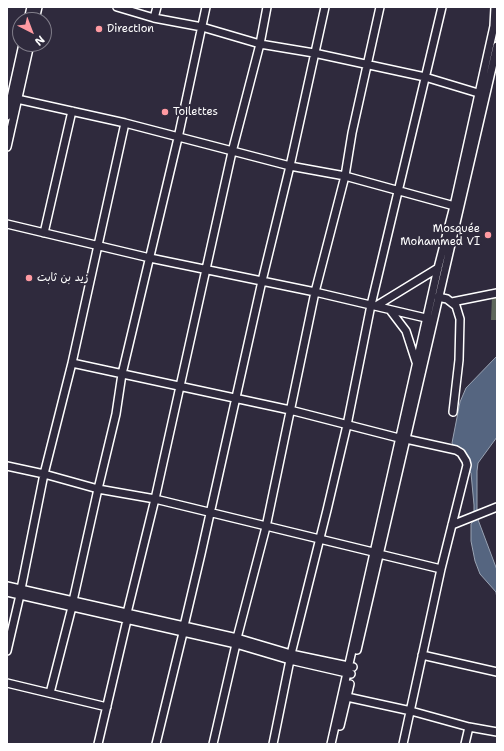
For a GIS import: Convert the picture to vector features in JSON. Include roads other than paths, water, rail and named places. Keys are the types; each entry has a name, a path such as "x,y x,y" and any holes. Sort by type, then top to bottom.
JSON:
{"street":[{"path":"117,7 154,18 202,27 260,44 314,52 425,77 478,93"},
{"path":"154,18 156,7"},
{"path":"50,693 116,414 122,374 178,138 206,7"},
{"path":"98,744 155,499 232,152 260,44 267,7"},
{"path":"156,744 210,514 262,280 290,166 325,7"},
{"path":"213,744 266,526 315,292 345,176 352,133 380,7"},
{"path":"272,744 290,657 320,539 374,305 398,190 442,7"},
{"path":"331,744 350,670 403,438 417,364 438,297 478,93 494,26 496,7"},
{"path":"406,422 430,319 438,268 456,206 497,46"},
{"path":"7,147 12,98 21,52"},
{"path":"7,116 27,52"},
{"path":"12,98 72,111 290,166 345,176 456,206"},
{"path":"44,232 72,111"},
{"path":"7,651 21,592 44,474 72,363 125,124"},
{"path":"7,224 150,258 262,280 430,319"},
{"path":"374,305 438,268"},
{"path":"452,302 497,293"},
{"path":"438,297 452,302 458,309 461,325 460,360 453,412"},
{"path":"390,310 406,331 417,364"},
{"path":"72,363 180,385 236,399 290,410 346,425 456,450 461,453 467,465 441,569 403,744"},
{"path":"7,466 44,474 98,489 155,499 210,514 266,526 441,569"},
{"path":"452,525 497,507"},
{"path":"7,586 21,592 183,630 237,641 290,657 350,670"},
{"path":"7,592 21,592"},
{"path":"422,655 497,672"},
{"path":"336,744 347,697 350,670"},
{"path":"7,683 107,707"},
{"path":"347,697 411,711 469,727 497,732"},
{"path":"465,744 469,727"}],"water":[{"path":"497,356 497,437 478,463 477,517 497,570 497,599 496,592 480,574 475,561 471,541 471,524 474,520 474,505 471,473 463,463 452,443 460,402 466,388"}],"place":[{"name":"Direction","path":"99,29"},
{"name":"Toilettes","path":"165,112"},
{"name":"Mosquée Mohammed VI","path":"488,235"},
{"name":"زيد بن ثابت","path":"29,278"}]}
